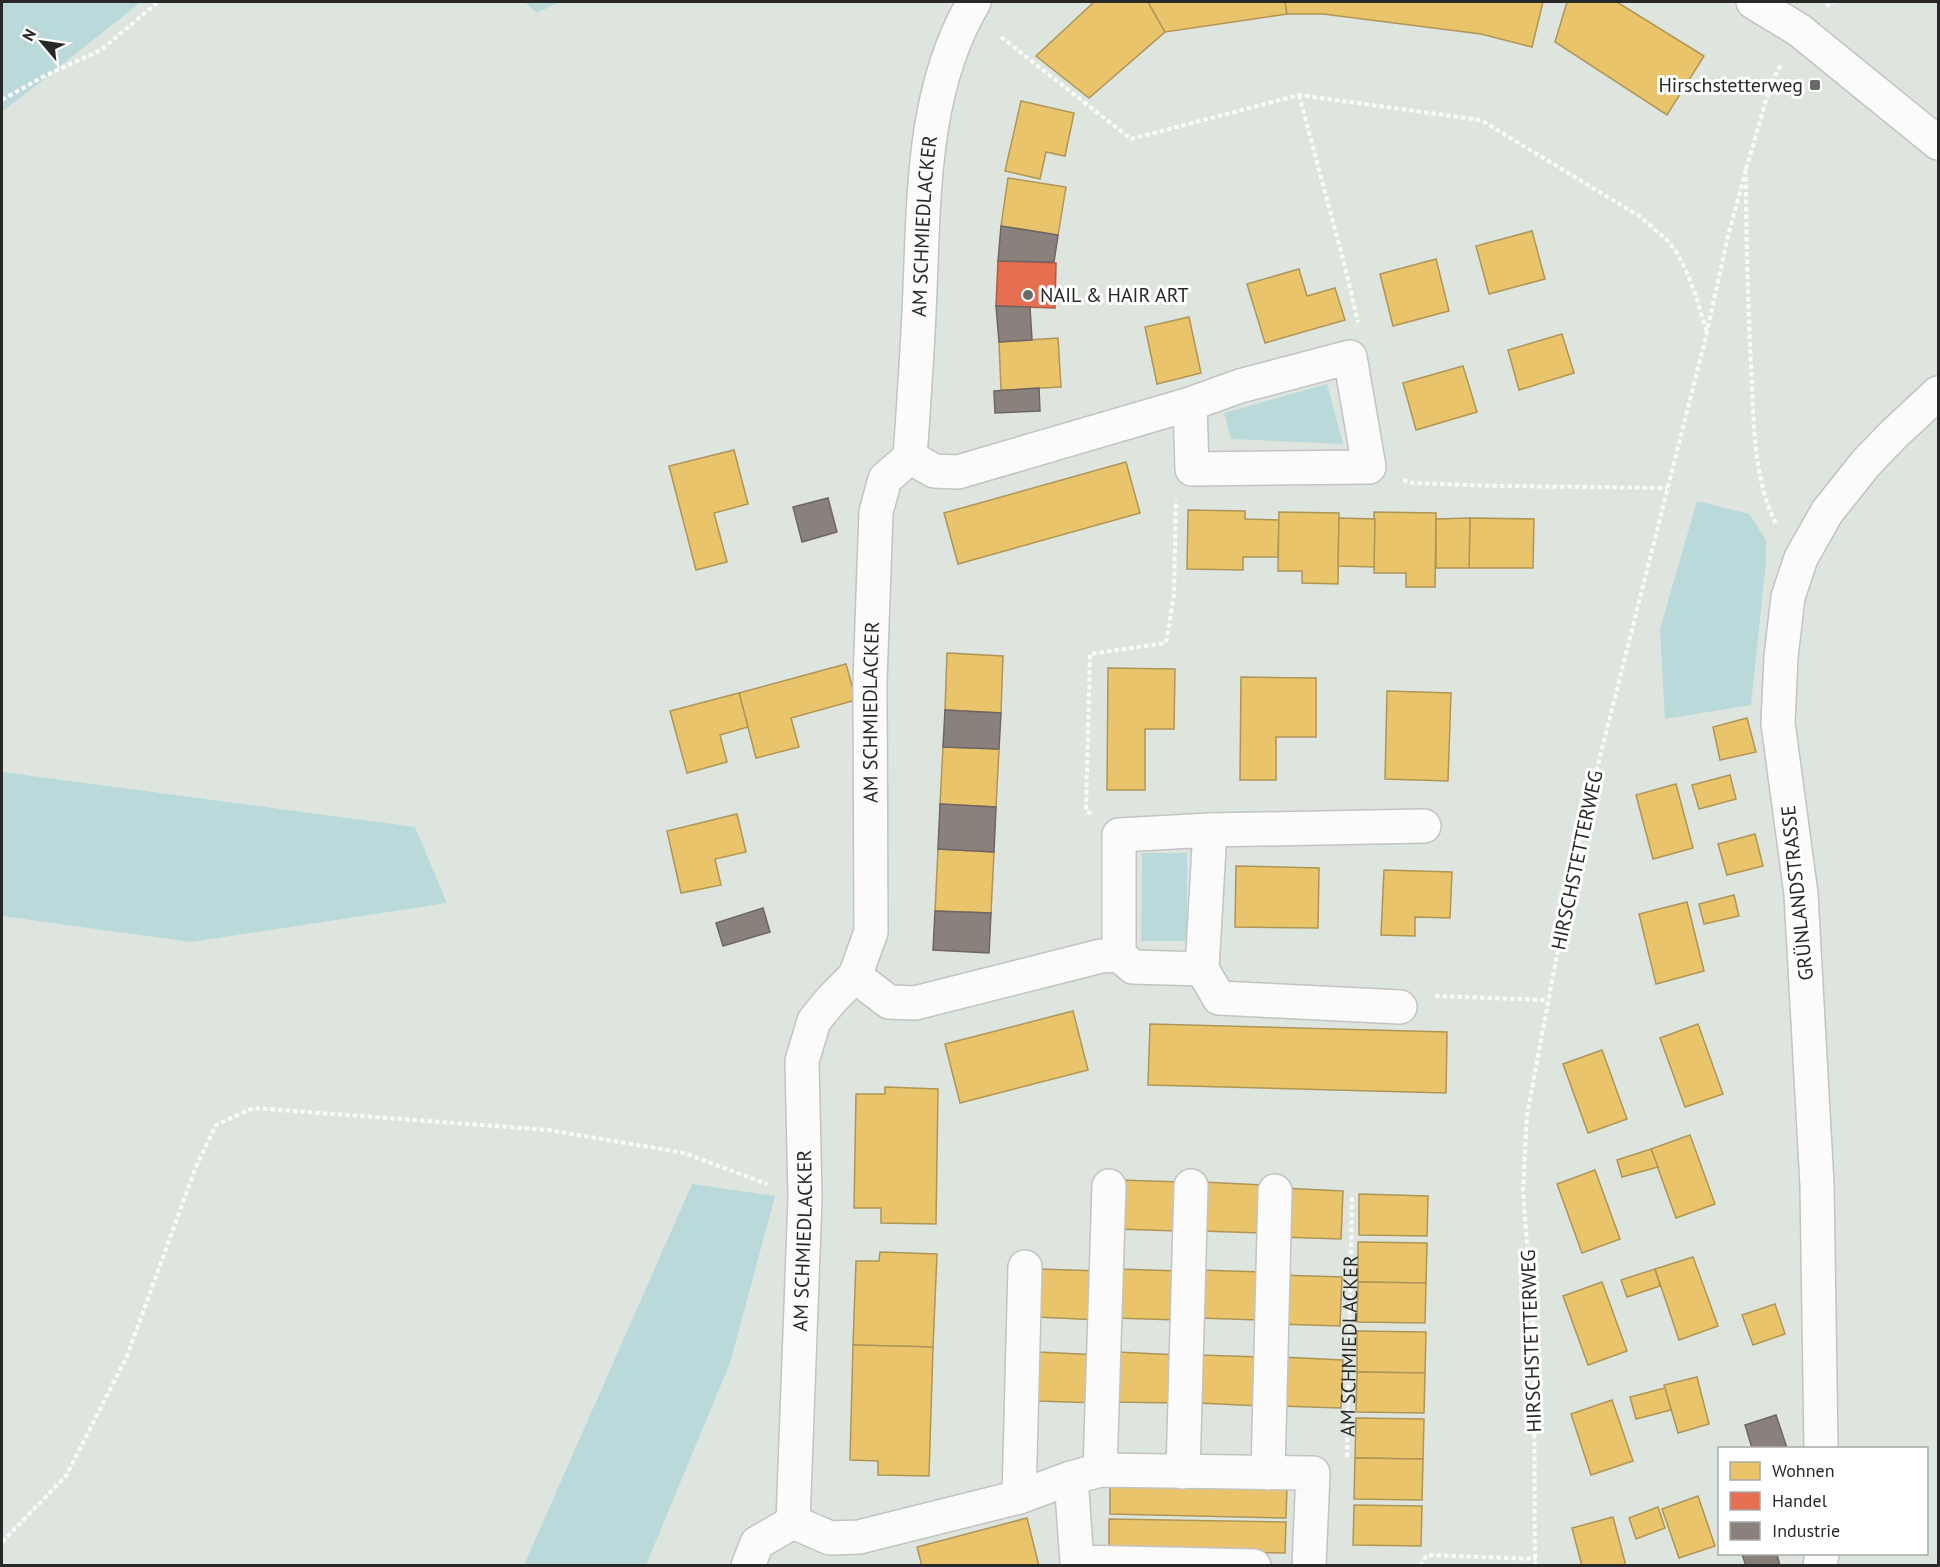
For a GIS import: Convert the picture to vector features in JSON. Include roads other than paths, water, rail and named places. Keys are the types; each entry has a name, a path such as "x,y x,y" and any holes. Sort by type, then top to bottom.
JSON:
{"street":[{"name":"AM SCHMIEDLACKER","path":"793,1522 805,1198 802,1061 814,1021 855,976 871,932 870,681 876,512 885,479 910,458 926,173 933,115 956,36 974,2"},
{"path":"1753,2 1799,30 1938,143"},
{"path":"910,458 934,471 958,472 1190,404 1240,386 1350,357 1369,468 1192,469 1190,404"},
{"name":"GRÜNLANDSTRASSE","path":"1821,1447 1817,1185 1802,906 1778,723 1780,657 1788,597 1801,558 1827,512 1866,463 1938,393"},
{"path":"1119,955 1119,835 1210,830 1424,826"},
{"path":"1210,830 1202,969 1219,998 1400,1007"},
{"path":"855,976 889,1002 915,1003 1101,956 1119,955 1133,967 1202,969"},
{"path":"1109,1186 1077,1562 1254,1566"},
{"path":"1183,1472 1191,1186"},
{"path":"1268,1473 1275,1191"},
{"path":"1019,1497 1025,1267"},
{"path":"748,1566 757,1543 793,1522 830,1538 859,1537 1019,1497 1086,1474 1183,1472 1313,1473 1309,1566"}],"place":[{"name":"Hirschstetterweg","path":"1815,85"},
{"name":"NAIL & HAIR ART","path":"1028,295"}]}
